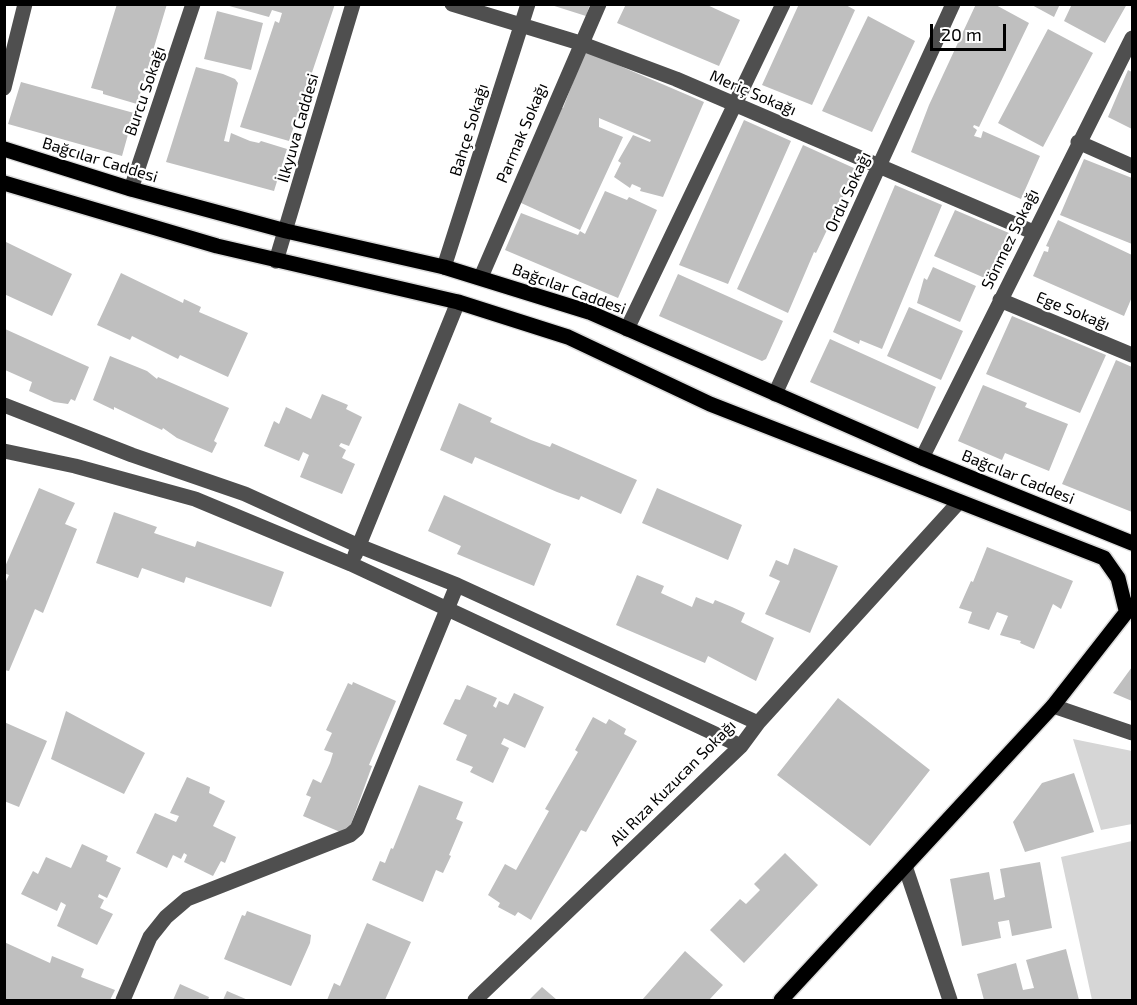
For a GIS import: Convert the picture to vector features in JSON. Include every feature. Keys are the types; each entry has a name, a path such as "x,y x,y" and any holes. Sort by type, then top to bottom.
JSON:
{"main road":[{"name":"Bağcılar Caddesi","path":"4,149 131,189 286,231 481,277 589,312 922,458 1132,543"},
{"path":"4,183 276,261 458,302 568,337 710,404 1104,558 1118,578 1130,608 1053,706 781,1000"}],"street":[{"path":"4,88 25,4"},
{"name":"Burcu Sokağı","path":"131,189 193,4"},
{"name":"İlkyuva Caddesi","path":"276,261 353,4"},
{"name":"Meriç Sokağı","path":"452,4 580,43 735,105 1033,232"},
{"name":"Bahçe Sokağı","path":"444,267 528,4"},
{"name":"Parmak Sokağı","path":"481,277 580,43 599,4"},
{"path":"627,329 783,4"},
{"name":"Ordu Sokağı","path":"776,394 953,4"},
{"name":"Sönmez Sokağı","path":"922,458 1132,38"},
{"path":"1078,142 1132,166"},
{"name":"Ege Sokağı","path":"1000,300 1132,355"},
{"path":"351,564 458,302"},
{"path":"4,405 132,455 245,494 359,546 457,585 758,723"},
{"path":"4,452 75,466 195,499 351,564 741,746"},
{"name":"Ali Rıza Kuzucan Sokağı","path":"475,1000 741,746 758,723 959,502"},
{"path":"123,1000 150,937 166,917 187,899 350,835 357,830 457,585"},
{"path":"1053,706 1132,733"},
{"path":"905,866 950,1000"}],"shaded area":[{"path":"1073,739 1132,751 1132,824 1101,830"},
{"path":"1132,841 1132,1000 1092,1000 1061,857"}],"building":[{"path":"117,4 167,4 137,104 91,88"},
{"path":"222,4 335,4 289,141 240,127 275,21 279,23 282,13 272,10 269,17"},
{"path":"548,4 590,4 586,16"},
{"path":"626,4 705,4 740,20 719,66 617,23"},
{"path":"799,4 844,4 855,10 812,105 762,85"},
{"path":"976,4 994,4 1029,23 979,127 974,125 973,127 977,130 974,136 981,138 983,131 1040,156 1021,199 911,152 929,105"},
{"path":"1030,4 1060,4 1054,17"},
{"path":"1072,4 1127,4 1105,43 1064,21"},
{"path":"217,11 263,23 251,70 204,59"},
{"path":"868,16 915,41 872,132 822,111"},
{"path":"1048,29 1093,53 1043,147 998,123"},
{"path":"585,51 704,102 663,197 640,191 641,188 632,184 630,188 614,177 621,163 618,161 633,135 650,142 651,140 599,118 599,127 623,137 580,230 519,202 559,107 563,108"},
{"path":"196,67 223,74 235,79 238,83 224,141 229,142 231,133 250,141 259,143 261,141 287,149 274,191 166,162"},
{"path":"1128,70 1132,72 1132,129 1108,117"},
{"path":"21,82 134,113 122,156 8,124"},
{"path":"744,120 791,141 728,284 679,265"},
{"path":"803,145 856,169 816,253 814,252 788,313 737,289"},
{"path":"1084,159 1132,178 1132,244 1060,215"},
{"path":"895,185 942,205 882,349 860,340 859,344 833,332"},
{"path":"605,191 627,200 629,197 657,210 618,298 505,250 521,213 578,235 580,231 585,234"},
{"path":"955,210 1009,233 987,279 934,256"},
{"path":"1058,220 1132,255 1132,297 1124,316 1033,276 1044,251 1048,252 1049,247 1046,246"},
{"path":"6,242 72,274 52,316 4,294"},
{"path":"933,267 976,286 960,322 917,303 924,278 927,280"},
{"path":"121,273 183,303 184,299 201,307 199,312 248,333 228,377 180,355 178,359 132,336 130,340 97,325"},
{"path":"678,274 783,321 766,359 762,361 659,316"},
{"path":"909,307 963,331 941,380 887,356"},
{"path":"1012,316 1106,355 1080,413 986,374"},
{"path":"5,329 89,367 75,401 71,399 68,404 54,402 29,391 32,382 5,370"},
{"path":"830,339 936,387 918,429 810,382"},
{"path":"110,356 147,371 157,379 158,377 229,408 214,441 217,443 212,453 177,438 163,428 162,430 114,407 114,410 93,400"},
{"path":"1116,360 1132,367 1132,512 1062,484"},
{"path":"983,385 1027,403 1025,407 1068,424 1049,471 1005,453 1002,460 958,441"},
{"path":"322,394 348,405 346,409 362,417 349,446 341,443 339,446 346,450 342,458 355,464 342,494 300,477 309,455 303,452 299,461 264,446 274,421 279,424 286,407 311,419"},
{"path":"459,403 492,418 490,422 531,440 550,447 552,443 637,480 621,514 581,496 579,500 557,492 475,457 472,464 440,450"},
{"path":"39,488 75,503 65,524 77,529 43,613 35,609 9,671 4,670 4,585 9,575 4,573 4,569"},
{"path":"657,488 742,525 728,560 642,523"},
{"path":"444,495 551,544 534,586 457,554 461,546 428,531"},
{"path":"114,512 157,527 154,533 195,547 197,541 284,572 271,607 186,577 184,583 142,568 138,578 96,563"},
{"path":"987,547 1073,581 1061,609 1053,604 1034,649 1020,643 1021,641 1000,635 1008,616 997,612 989,630 968,623 972,612 959,608 971,581 973,582"},
{"path":"794,548 838,566 810,633 765,614 780,581 769,576 776,560 788,565"},
{"path":"637,575 664,586 661,593 692,607 696,597 713,604 715,600 732,607 745,613 741,622 774,638 756,681 708,656 705,663 616,625"},
{"path":"1132,667 1132,701 1113,693"},
{"path":"353,682 396,701 369,765 372,766 347,835 303,816 311,797 306,795 313,779 321,783 333,753 324,750 332,733 326,730 348,683 352,685"},
{"path":"467,685 497,698 493,706 496,708 499,701 508,705 514,693 544,707 525,748 504,738 501,744 509,748 493,783 470,772 473,767 456,760 467,735 443,724 455,699 460,700"},
{"path":"838,698 930,770 870,846 777,775"},
{"path":"66,711 145,753 124,794 51,759"},
{"path":"593,717 606,724 609,719 626,729 624,734 637,741 586,832 581,830 531,920 518,912 515,916 498,907 500,903 488,895 505,864 516,870 549,811 545,809 578,752 575,750"},
{"path":"4,722 47,741 19,807 4,801"},
{"path":"1074,773 1094,832 1025,852 1013,822 1042,783"},
{"path":"187,777 210,787 209,793 225,801 213,826 236,837 225,863 221,861 213,876 184,862 187,855 184,853 181,859 173,855 167,868 136,853 155,813 176,822 179,816 170,813"},
{"path":"419,785 463,802 456,819 463,822 449,855 451,856 443,873 436,870 423,902 372,880 380,861 385,863 391,848 393,849"},
{"path":"82,844 108,856 106,861 121,868 107,898 99,894 98,897 104,900 100,908 113,914 97,945 57,926 66,905 61,902 57,911 21,894 33,871 38,874 46,857 71,868"},
{"path":"785,853 818,885 744,963 710,930 740,899 746,904 760,890 754,884"},
{"path":"1040,862 1052,928 1012,936 1009,920 998,922 1001,938 962,946 950,879 989,872 994,900 1005,897 1000,869"},
{"path":"247,911 311,935 310,943 291,986 224,959 242,915 245,916"},
{"path":"367,923 411,942 385,1000 327,1000 334,983 340,986"},
{"path":"4,942 50,963 52,956 84,969 81,977 115,990 110,1000 4,1000"},
{"path":"1066,949 1079,1000 984,1000 977,974 1016,963 1023,990 1034,988 1026,960"},
{"path":"685,951 723,985 709,1000 642,1000"},
{"path":"180,984 209,997 208,1000 173,1000"},
{"path":"542,987 557,1000 529,1000"},
{"path":"227,991 248,1000 223,1000"}]}
